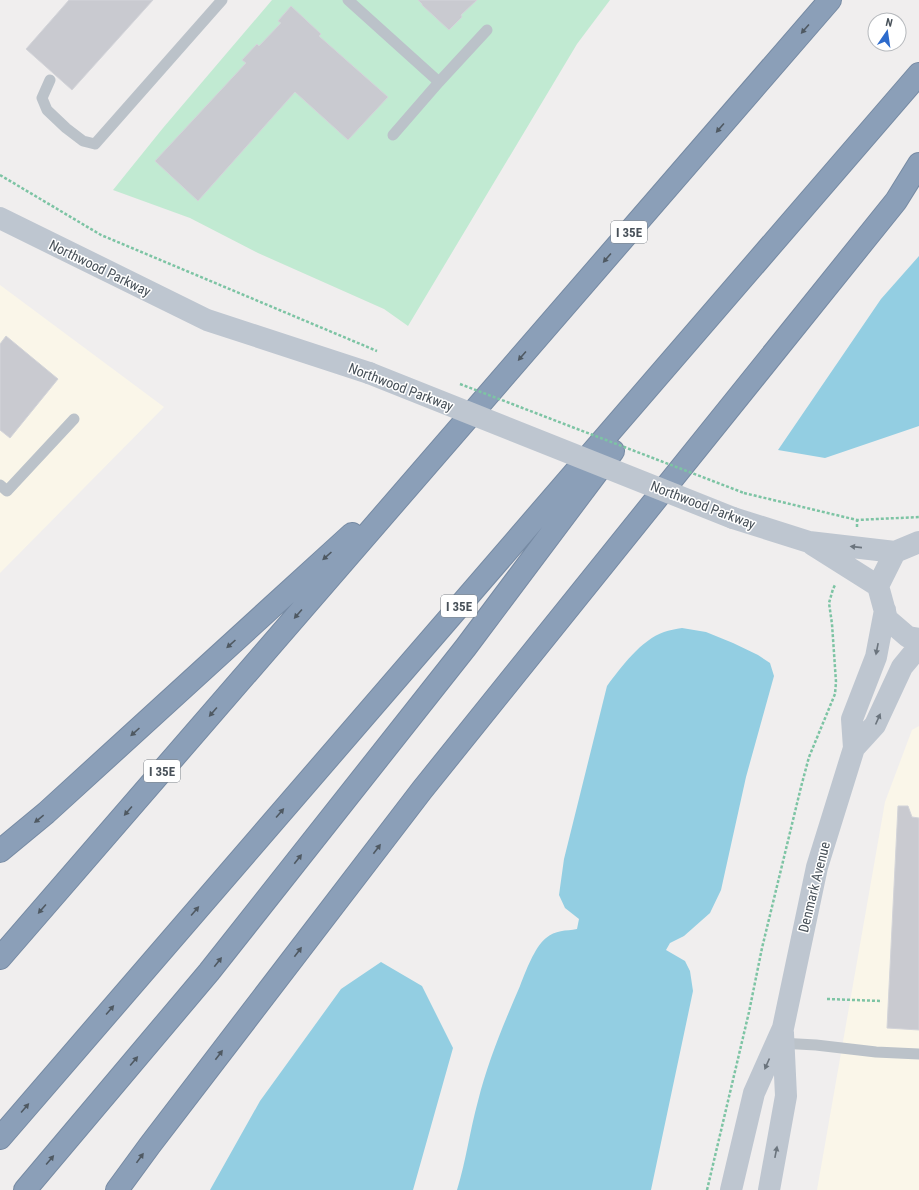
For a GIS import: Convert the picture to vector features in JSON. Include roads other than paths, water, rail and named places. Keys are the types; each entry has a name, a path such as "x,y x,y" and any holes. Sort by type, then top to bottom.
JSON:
{"highway":[{"name":"I 35E","path":"0,958 830,0"},
{"name":"I 35E","path":"0,1138 919,74"},
{"path":"118,1190 150,1145 422,790 891,207 919,164"},
{"path":"25,1190 209,972 461,653 738,283"},
{"path":"0,851 46,813 428,464"}],"street":[{"name":"Northwood Parkway","path":"0,218 207,320 369,373 733,518 852,557 895,552"},
{"path":"919,542 895,552 878,586 887,619 908,638 919,639"},
{"name":"Northwood Parkway","path":"852,557 878,586"},
{"name":"Denmark Avenue","path":"731,1190 754,1093 781,1038 817,867 854,748 852,719 876,657 885,610"},
{"name":"Denmark Avenue","path":"854,748 876,725 902,667 916,650 919,649"},
{"name":"Denmark Avenue","path":"769,1190 786,1096 781,1038"}],"lane":[{"path":"50,80 42,98 47,110 83,141 95,144 222,0"},
{"path":"348,0 439,82"},
{"path":"393,135 487,30"},
{"path":"0,485 7,491 74,419"},
{"path":"781,1038 816,1045 876,1052 919,1054"}],"water":[{"path":"919,256 919,426 825,458 778,450 881,299"},
{"path":"682,628 706,632 758,655 770,663 774,676 746,777 721,890 710,913 684,936 670,943 666,950 685,961 690,971 693,991 651,1190 457,1190 475,1112 491,1057 531,960 542,942 549,935 561,931 577,929 579,919 565,908 559,895 564,859 607,686 632,655 647,641 664,632"},
{"path":"381,962 422,986 453,1048 413,1190 210,1190 260,1101 341,989"}]}
